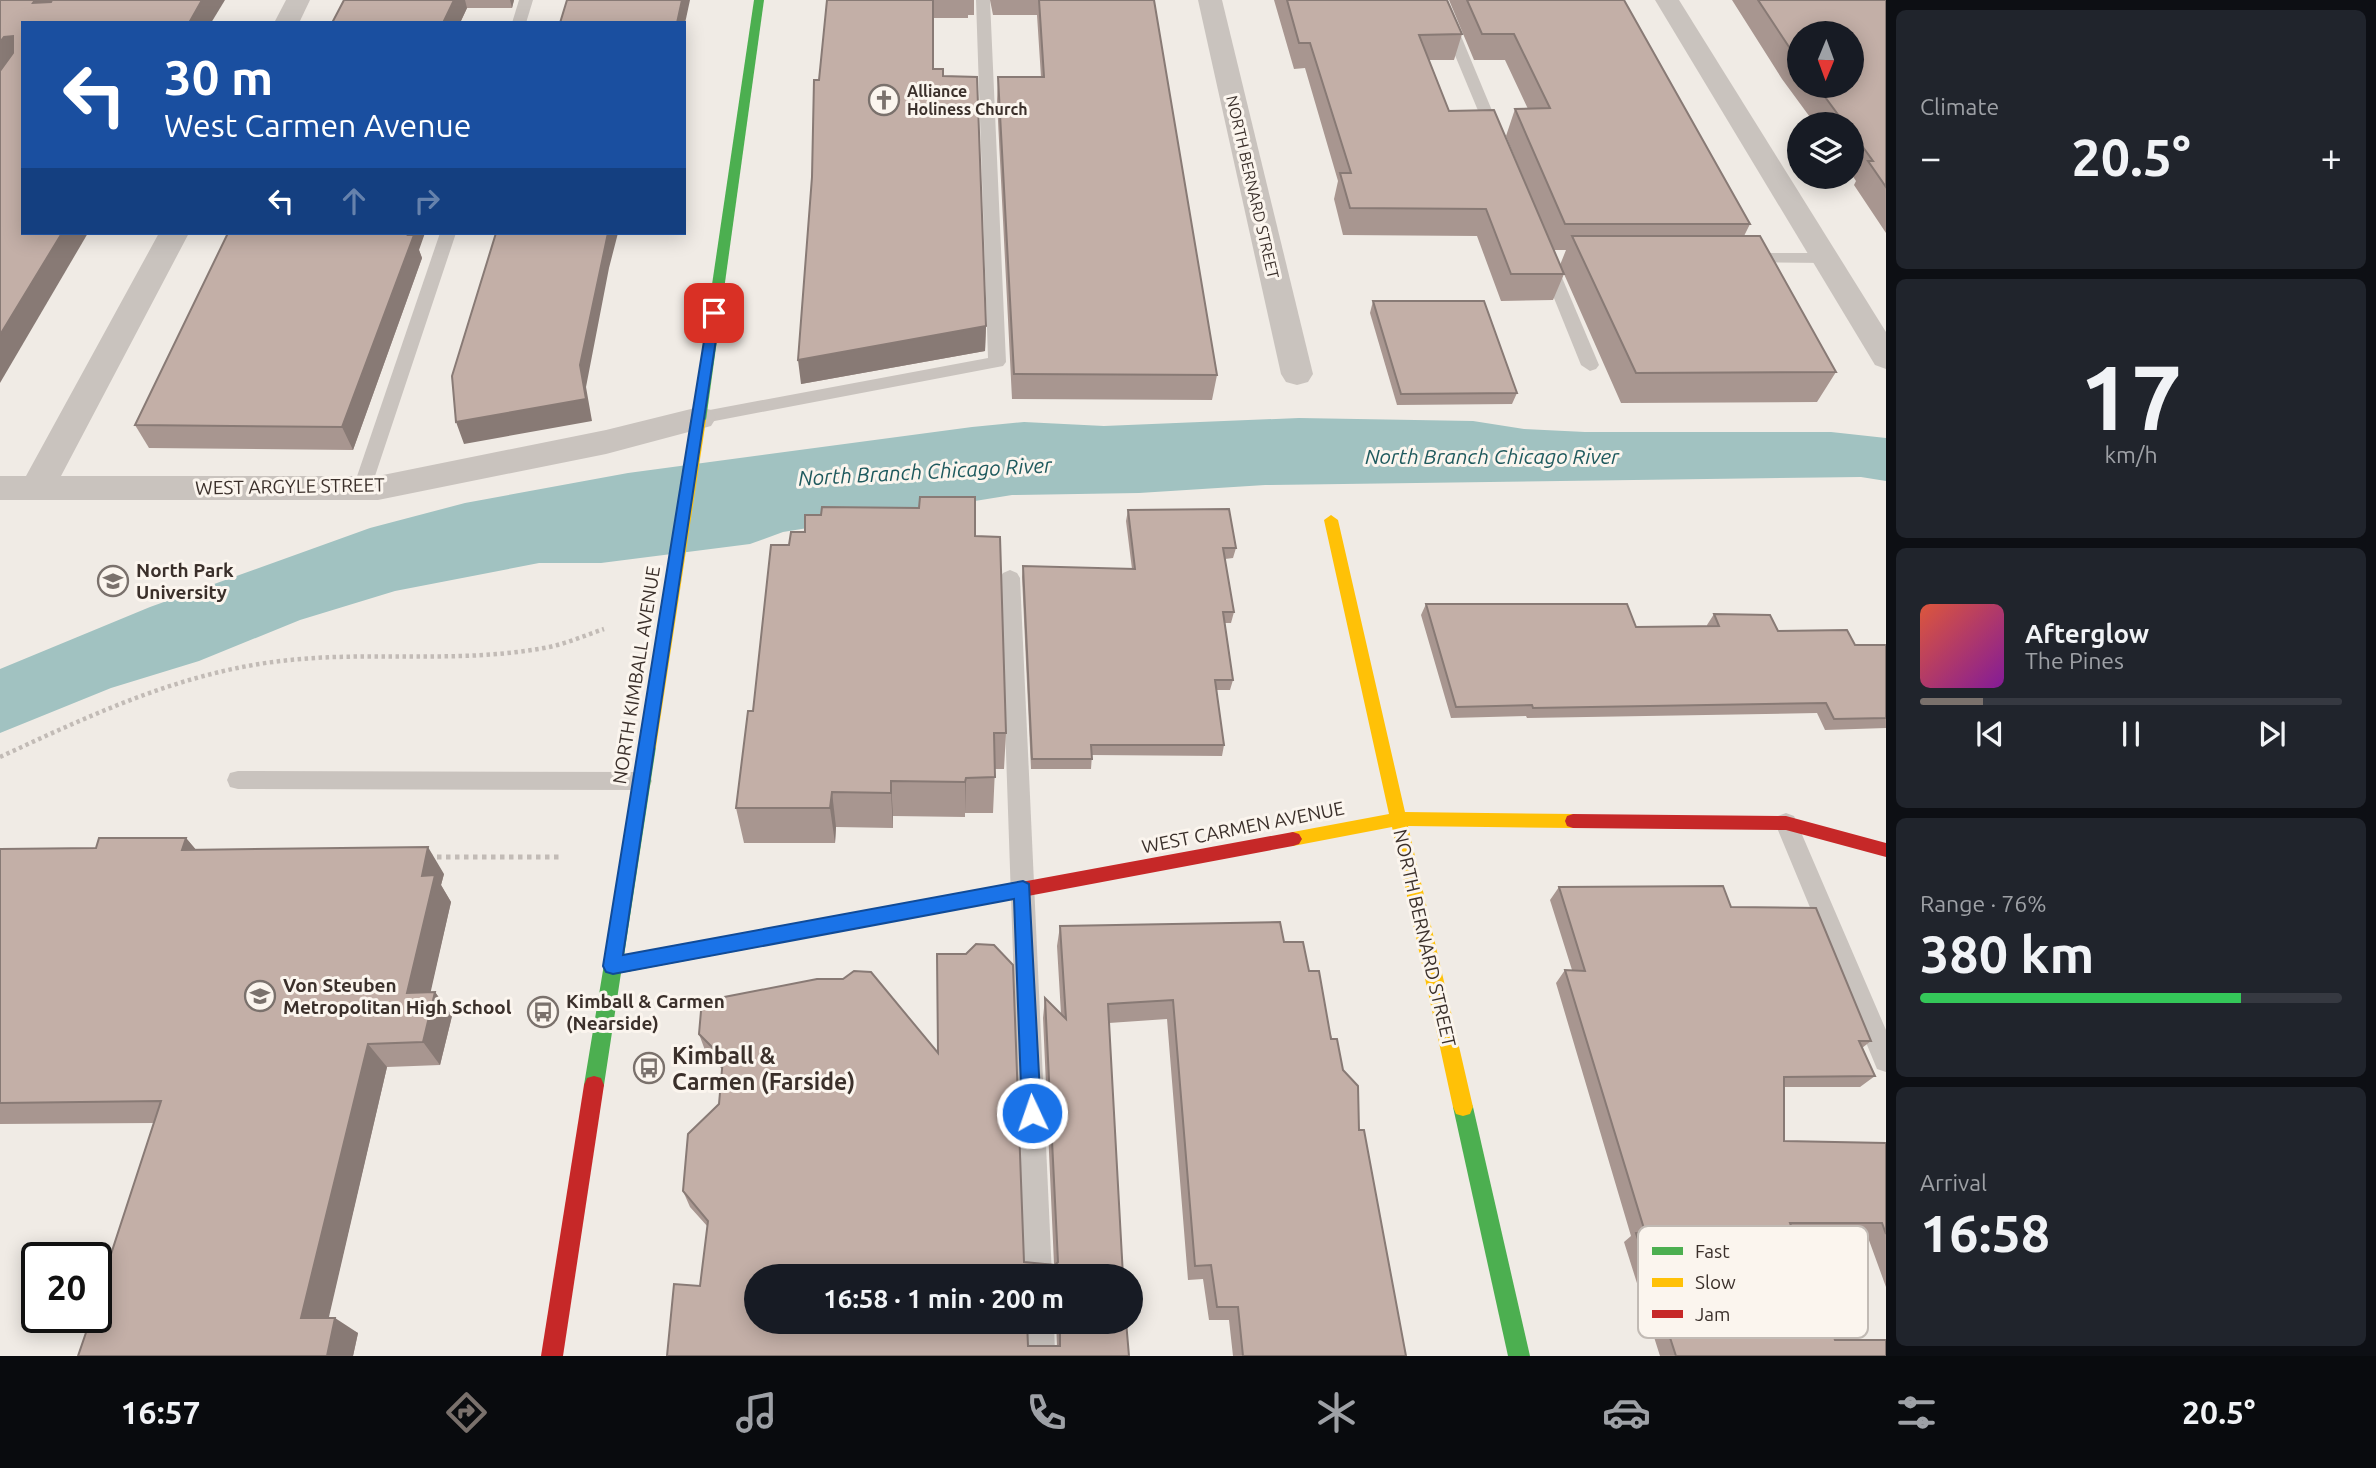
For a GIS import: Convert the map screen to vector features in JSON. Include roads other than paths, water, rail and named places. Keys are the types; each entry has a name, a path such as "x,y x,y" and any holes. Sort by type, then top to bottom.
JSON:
{"street":[{"path":"287,21 298,0"},
{"name":"NORTH KIMBALL AVENUE","path":"552,1356 694,451 759,0"},
{"name":"NORTH BERNARD STREET","path":"1210,0 1297,374"},
{"path":"1667,0 1886,358"},
{"path":"37,488 173,235"},
{"name":"WEST ARGYLE STREET","path":"0,488 378,488 606,442 699,418"},
{"name":"NORTH BERNARD STREET","path":"1331,520 1519,1356"},
{"name":"WEST CARMEN AVENUE","path":"613,966 1398,819 1786,822 1886,850"}],"lane":[{"path":"520,21 526,0"},
{"path":"699,418 997,362 982,0"},
{"path":"1439,0 1503,155"},
{"path":"362,488 447,235"},
{"path":"1548,253 1590,365"},
{"path":"1733,258 1825,258"},
{"path":"1010,578 1038,1264"},
{"path":"238,780 641,781"},
{"path":"1786,822 1886,1060"},
{"path":"1040,1334 1041,1356"}],"water":[{"name":"North Branch Chicago River","path":"1299,418 1473,421 1524,429 1585,432 1831,432 1886,438 1886,481 1861,477 1265,485 1139,493 1012,495 783,532 750,544 601,563 539,563 395,591 300,620 199,661 111,688 0,733 0,669 150,607 370,528 465,503 628,473 972,427 1024,422 1104,426"}],"place":[{"name":"Alliance Holiness Church","path":"884,100"},
{"name":"North Park University","path":"113,581"},
{"name":"Von Steuben Metropolitan High School","path":"260,996"},
{"name":"Kimball & Carmen (Nearside)","path":"543,1012"},
{"name":"Kimball & Carmen (Farside)","path":"649,1068"}]}
